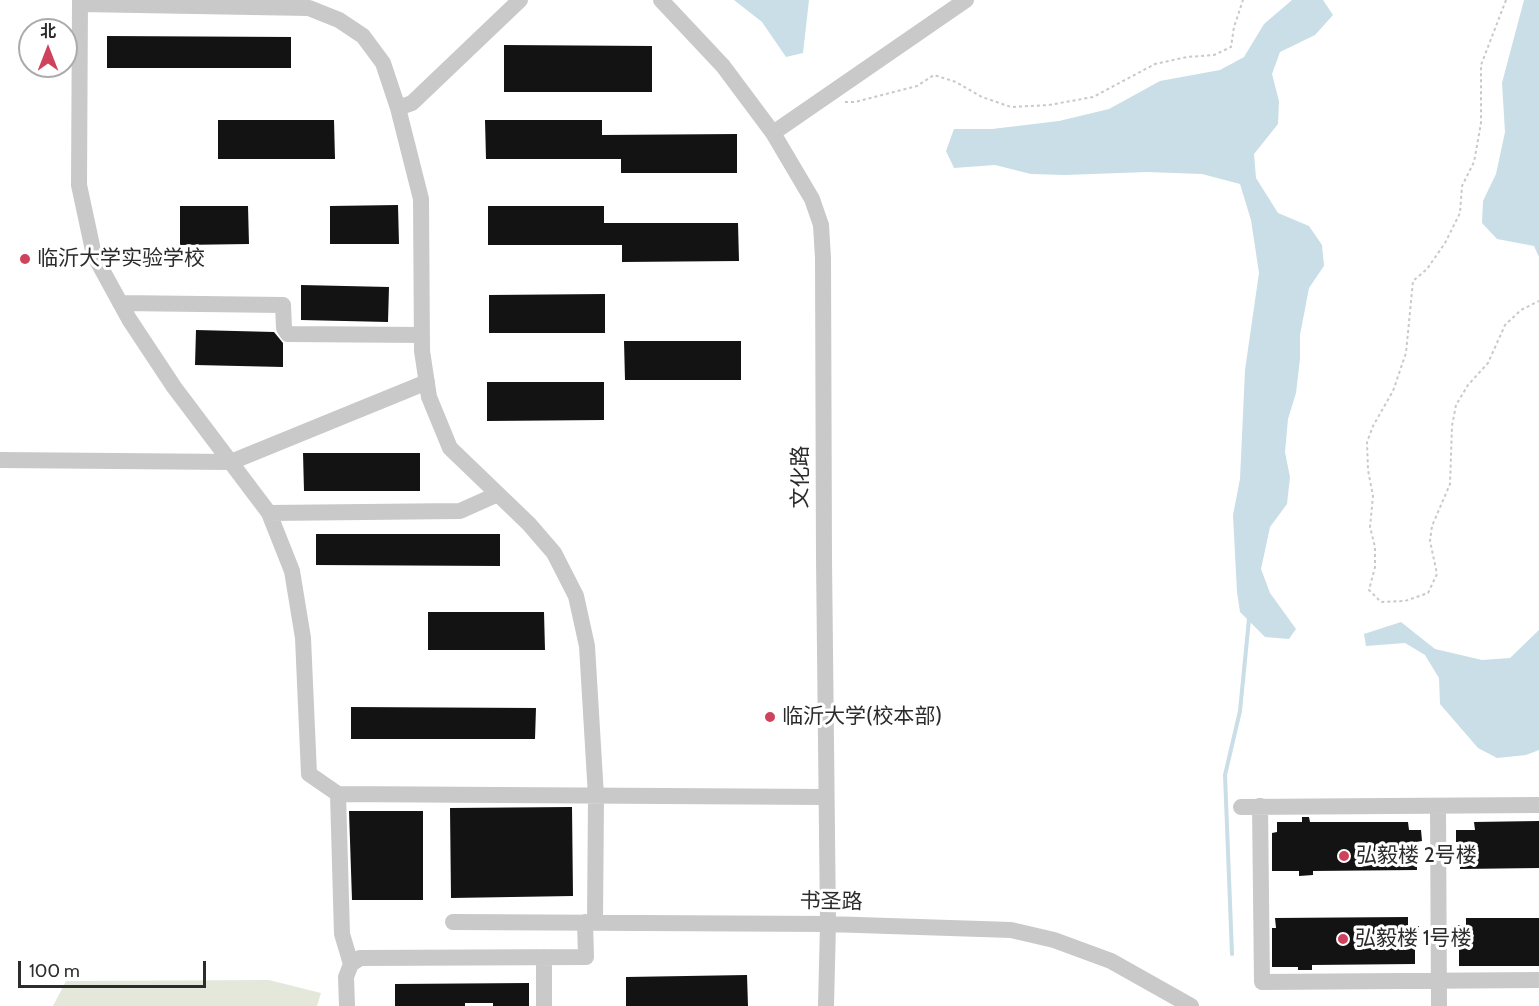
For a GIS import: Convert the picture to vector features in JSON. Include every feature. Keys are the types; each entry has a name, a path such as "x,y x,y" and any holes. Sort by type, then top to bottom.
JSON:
{"street":[{"path":"398,108 412,104 520,0"},
{"name":"文化路","path":"661,0 723,66 773,133 812,199 821,225 828,924 826,1006"},
{"path":"773,133 966,0"},
{"path":"347,1006 346,977 351,964 360,958 586,957 590,922 596,796 587,646 576,596 554,554 529,524 450,448 429,397 422,335 421,199 398,108 383,63 363,36 339,20 309,8 80,2 79,185 94,255 120,303 174,387 269,513 292,571 303,638 309,774 339,794 596,796 826,797"},
{"path":"120,303 283,305 284,328 288,334 422,335"},
{"path":"0,460 231,462 427,382"},
{"path":"269,513 460,511 498,494"},
{"path":"339,794 342,934 351,964"},
{"path":"1241,807 1539,805"},
{"path":"1260,806 1262,982 1539,980"},
{"path":"1438,806 1439,1006"},
{"name":"书圣路","path":"453,922 828,924 1011,930 1054,940 1111,961 1191,1006"},
{"path":"544,957 544,1006"}],"path":[{"path":"818,102 855,102 917,86 934,75 956,82 982,97 1011,107 1049,105 1093,97 1155,64 1186,57 1214,55 1231,47 1234,27 1243,0"},
{"path":"1506,0 1481,65 1481,123 1474,162 1462,186 1460,213 1445,243 1427,269 1413,281 1406,353 1393,391 1373,426 1367,442 1368,470 1373,496 1370,527 1375,547 1375,567 1369,590 1381,602 1405,601 1428,593 1437,574 1430,541 1432,526 1450,484 1452,426 1456,405 1468,385 1488,363 1505,325 1521,310 1539,301"}],"shaded area":[{"path":"269,980 321,993 317,1006 53,1006 66,981"}],"water":[{"path":"734,0 809,0 803,53 786,57 762,22"},
{"path":"1292,0 1323,0 1333,15 1315,35 1280,52 1272,74 1279,101 1278,124 1254,154 1256,178 1278,213 1309,226 1322,245 1324,266 1309,288 1300,335 1296,393 1288,419 1285,452 1290,477 1287,504 1270,527 1261,569 1270,593 1296,629 1289,639 1265,637 1240,612 1237,592 1233,515 1240,479 1245,370 1259,273 1251,220 1240,184 1202,174 1147,172 1065,175 1031,174 995,165 954,168 946,151 954,129 992,129 1059,121 1109,109 1160,81 1220,70 1244,57 1264,24"},
{"path":"1524,0 1539,0 1539,257 1534,246 1497,239 1482,223 1483,201 1496,174 1505,132 1502,83"},
{"path":"1401,622 1435,649 1482,660 1510,658 1539,630 1539,750 1526,755 1497,758 1478,748 1440,704 1439,678 1425,655 1405,643 1366,646 1364,634"}],"building":[{"path":"107,36 291,37 291,68 107,68"},
{"path":"504,45 652,46 652,92 504,92"},
{"path":"218,120 334,120 335,159 218,159"},
{"path":"485,120 602,120 602,135 737,134 737,173 621,173 621,159 486,159"},
{"path":"398,205 399,244 330,244 330,206"},
{"path":"180,206 248,206 249,244 180,245"},
{"path":"488,206 604,206 604,223 738,223 739,261 622,262 622,245 488,245"},
{"path":"301,285 389,287 388,322 301,320"},
{"path":"605,294 605,333 489,333 489,295"},
{"path":"196,330 274,332 283,343 283,367 195,365"},
{"path":"624,341 741,341 741,380 625,380"},
{"path":"487,382 604,382 604,420 487,421"},
{"path":"303,453 420,453 420,491 304,491"},
{"path":"316,534 500,534 500,566 316,565"},
{"path":"428,612 544,612 545,650 428,650"},
{"path":"351,707 536,708 535,739 351,739"},
{"path":"572,807 573,896 451,898 450,808"},
{"path":"349,811 423,811 423,900 352,900"},
{"name":"弘毅楼 2号楼","path":"1302,817 1309,817 1310,822 1408,822 1409,830 1421,830 1422,841 1416,842 1417,870 1313,871 1313,875 1299,876 1299,871 1272,871 1272,833 1277,832 1277,822 1302,822"},
{"path":"1539,821 1539,868 1460,869 1460,842 1456,842 1456,830 1475,830 1474,822"},
{"name":"弘毅楼 1号楼","path":"1408,917 1408,926 1419,926 1419,936 1415,936 1415,964 1312,965 1312,970 1298,970 1298,967 1272,967 1272,928 1276,928 1275,918"},
{"path":"1466,918 1539,918 1539,966 1459,966 1459,938 1454,938 1454,925 1466,925"},
{"path":"747,975 748,1006 626,1006 626,977"},
{"path":"529,983 529,1006 465,1003 465,1006 395,1006 395,984"}],"waterway":[{"path":"1232,954 1225,775 1240,711 1249,619"}],"place":[{"name":"临沂大学实验学校","path":"25,259"},
{"name":"临沂大学(校本部)","path":"770,717"},
{"name":"弘毅楼 2号楼","path":"1344,856"},
{"name":"弘毅楼 1号楼","path":"1343,939"}]}
